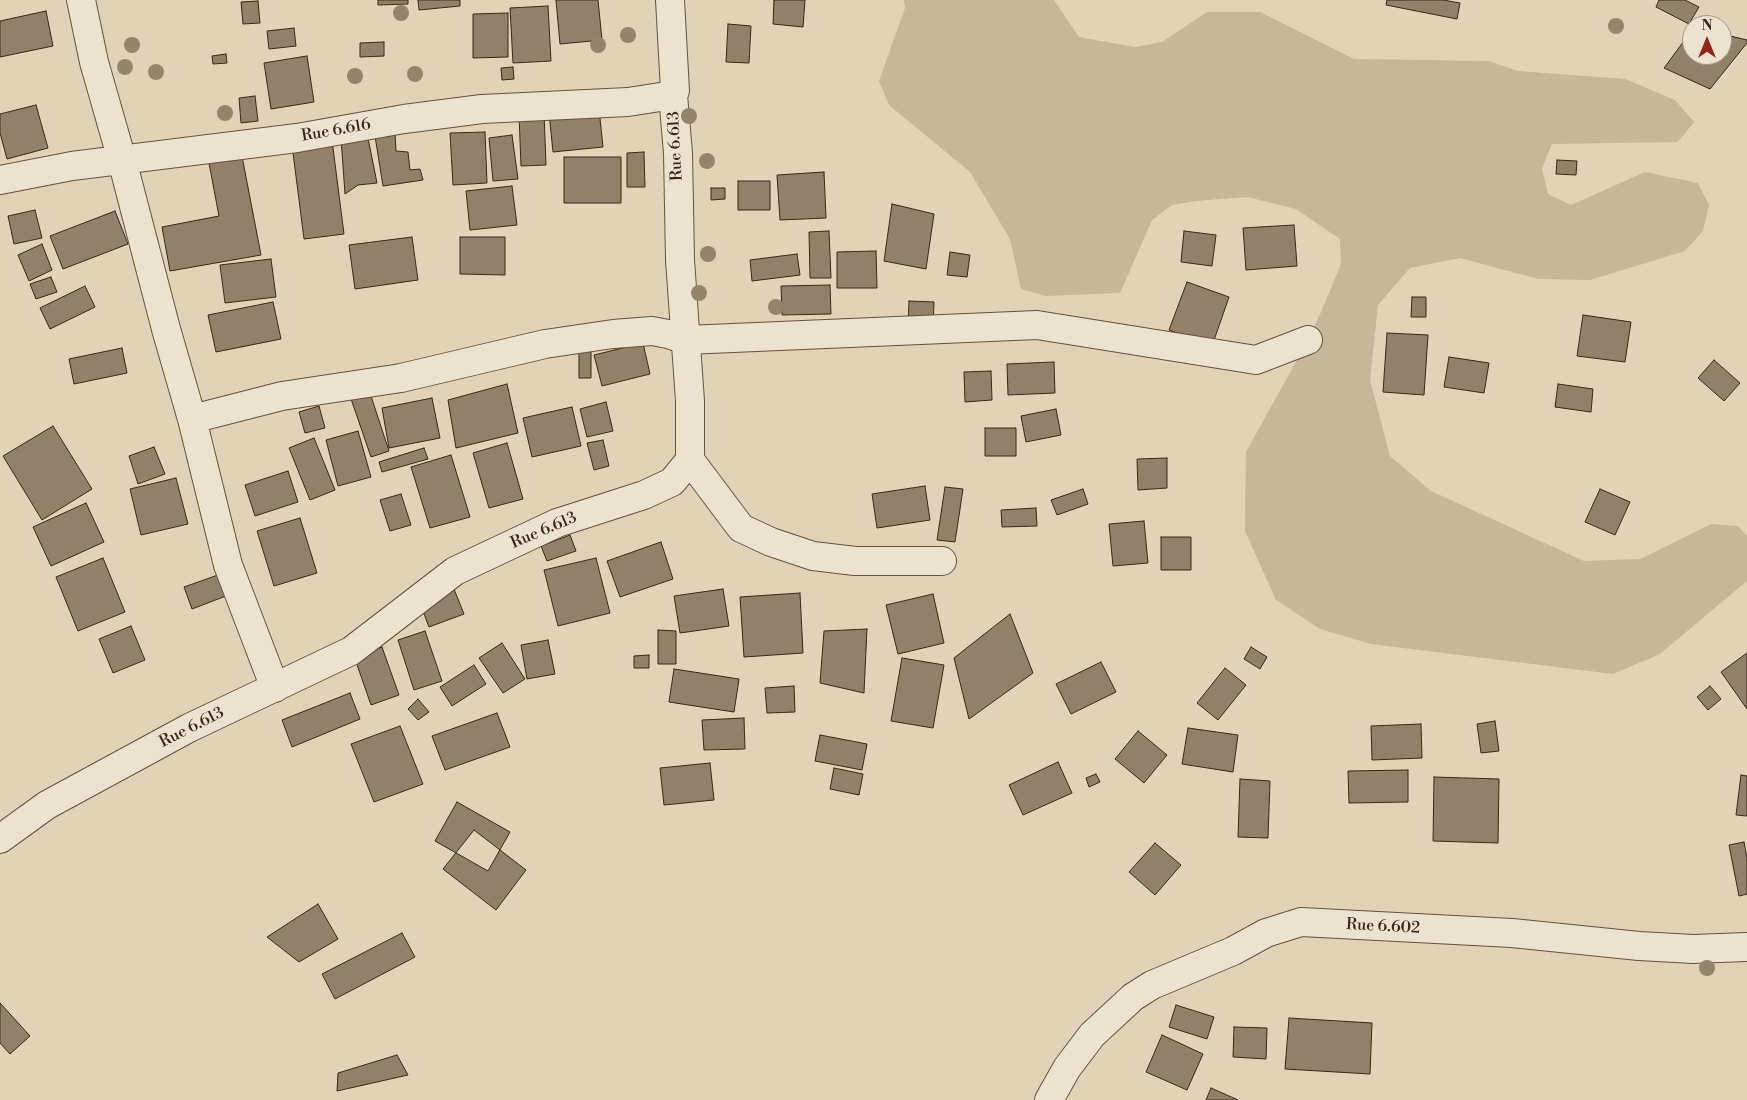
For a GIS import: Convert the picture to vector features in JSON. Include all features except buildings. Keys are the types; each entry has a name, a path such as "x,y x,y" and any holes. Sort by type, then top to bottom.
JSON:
{"street":[{"path":"81,0 94,62 192,418 228,565 275,688"},
{"name":"Rue 6.613","path":"0,838 47,805 189,728 351,652 455,571 557,523 644,495 672,482 690,460 690,401 680,260 678,163 673,95 675,92 670,0"},
{"name":"Rue 6.616","path":"0,180 72,166 297,138 404,119 482,109 628,102 673,95"},
{"path":"192,418 282,396 402,378 545,344 613,334 652,331 686,340 1037,325 1256,360 1308,340"},
{"path":"690,460 741,528 771,542 813,556 855,561 942,561"},
{"name":"Rue 6.602","path":"1049,1100 1067,1068 1092,1035 1133,997 1152,985 1233,951 1266,933 1301,922 1512,933 1657,947 1693,949 1747,947"}],"shaded area":[{"path":"904,0 1054,0 1079,37 1135,47 1162,42 1207,12 1260,12 1354,59 1489,61 1518,71 1625,79 1675,100 1694,122 1678,142 1552,144 1542,168 1548,194 1571,205 1645,172 1698,183 1709,205 1703,231 1685,251 1590,280 1538,279 1460,258 1410,268 1378,305 1370,380 1390,456 1431,491 1584,561 1640,559 1711,524 1738,526 1747,536 1747,581 1660,654 1613,674 1371,644 1320,629 1276,600 1245,531 1246,452 1308,340 1321,312 1341,264 1340,239 1296,209 1247,197 1196,201 1172,205 1152,220 1120,293 1045,296 1021,289 1010,239 970,172 889,105 879,81 905,8"}]}
